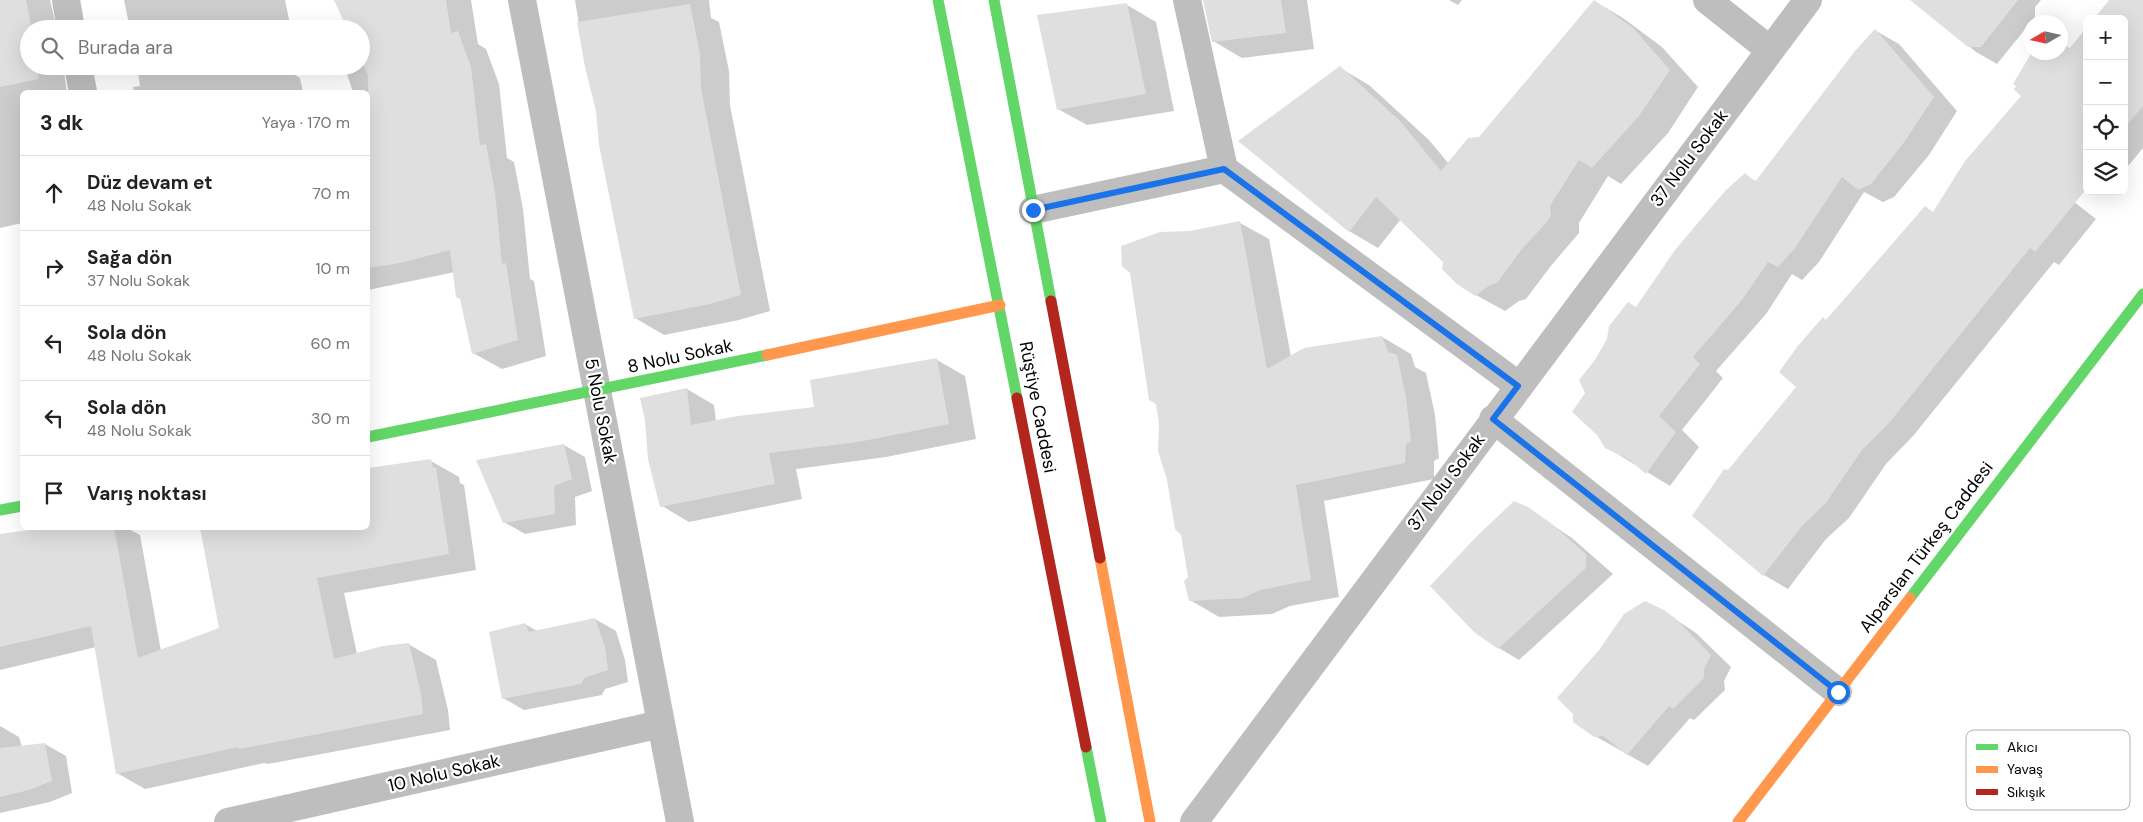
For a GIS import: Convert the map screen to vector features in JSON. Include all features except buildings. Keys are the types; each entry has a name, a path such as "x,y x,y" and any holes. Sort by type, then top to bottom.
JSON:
{"street":[{"path":"66,0 69,20"},
{"name":"5 Nolu Sokak","path":"522,0 680,822"},
{"name":"Rüştiye Caddesi","path":"938,0 1101,822"},
{"name":"Rüştiye Caddesi","path":"994,0 1150,822"},
{"path":"1187,0 1224,169 1518,386"},
{"path":"1708,0 1770,50"},
{"name":"37 Nolu Sokak","path":"1194,822 1493,419 1808,0"},
{"path":"80,75 83,90"},
{"path":"1033,210 1224,169"},
{"name":"Alparslan Türkeş Caddesi","path":"1738,822 2143,294"},
{"name":"8 Nolu Sokak","path":"370,437 597,392 1000,305"},
{"path":"1493,419 1838,692"},
{"path":"0,510 20,506"},
{"name":"10 Nolu Sokak","path":"228,822 661,724"}],"traffic: fast":[{"path":"938,0 1017,398"},
{"path":"994,0 1051,301"},
{"path":"1910,598 2143,294"},
{"path":"370,437 767,355"},
{"path":"0,510 20,506"},
{"path":"1086,747 1101,822"}],"traffic: slow":[{"path":"767,355 1000,305"},
{"path":"1100,558 1150,822"},
{"path":"1738,822 1910,598"}],"traffic: jam":[{"path":"1051,301 1100,558"},
{"path":"1017,398 1086,747"}],"route":[{"path":"1033,210 1224,169 1518,386 1493,419 1838,692"}]}
